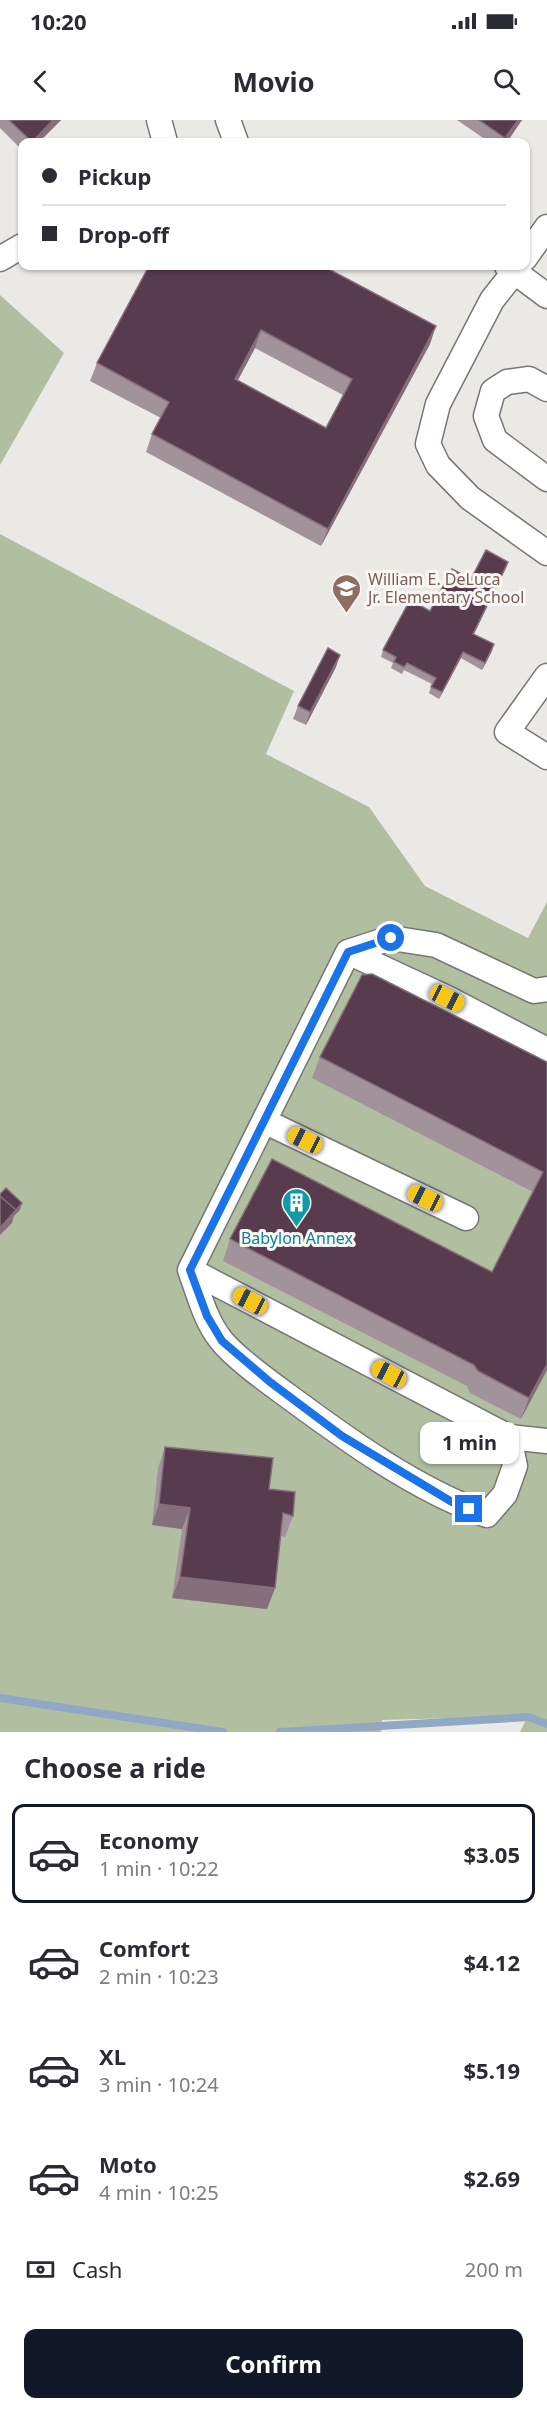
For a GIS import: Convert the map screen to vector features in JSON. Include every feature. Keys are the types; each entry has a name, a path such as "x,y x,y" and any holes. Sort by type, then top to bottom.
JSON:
{"street":[{"path":"159,120 164,138"},
{"path":"228,120 235,138"},
{"path":"530,249 547,227"},
{"path":"0,260 18,249"},
{"path":"513,270 492,300 438,404 428,444 438,465 471,498 547,554"},
{"path":"522,270 547,296"},
{"path":"547,389 529,379 507,382 493,391 486,416 495,440 547,479"},
{"path":"547,676 507,732 547,757"},
{"path":"509,1437 515,1466 505,1494 487,1515 452,1502 342,1436 270,1382 222,1341 207,1316 190,1270 348,952 391,938 435,945 534,991 547,989"},
{"path":"348,952 447,998 547,1050"},
{"path":"264,1121 466,1218"},
{"path":"190,1270 509,1437 547,1441"}],"green space":[{"path":"0,295 64,353 0,465"},
{"path":"0,534 294,691 266,754 369,807 425,886 528,938 547,902 547,1732 520,1732 528,1716 382,1720 381,1732 0,1732"}],"building":[{"path":"9,120 53,120 36,138 28,138"},
{"path":"479,120 518,120 505,138"},
{"path":"147,270 331,270 436,326 328,529 152,434 169,402 97,363","holes":["261,330 352,379 326,428 235,379"]},
{"path":"486,550 508,562 473,634 494,644 485,663 463,652 442,692 431,687 436,678 407,663 404,667 394,662 396,657 383,650 410,600 430,611 452,569 471,579"},
{"path":"328,648 340,655 310,712 298,706"},
{"name":"Babylon Annex","path":"372,974 547,1062 547,1364 529,1398 478,1371 474,1365 230,1239 272,1159 492,1272 543,1172 320,1057 362,975"},
{"path":"6,1188 22,1203 16,1210 0,1196"},
{"path":"0,1196 16,1210 0,1228"},
{"path":"165,1447 273,1458 269,1489 295,1492 293,1516 283,1513 275,1588 180,1577 190,1508 159,1504"}],"waterway":[{"path":"0,1698 223,1732"},
{"path":"280,1732 529,1717 547,1724"}],"place":[{"name":"William E. DeLuca Jr. Elementary School","path":"347,614"},
{"name":"Babylon Annex","path":"297,1228"}],"route":[{"path":"391,938 348,952 190,1270 207,1316 222,1341 270,1382 342,1436 452,1502 469,1509"}]}
